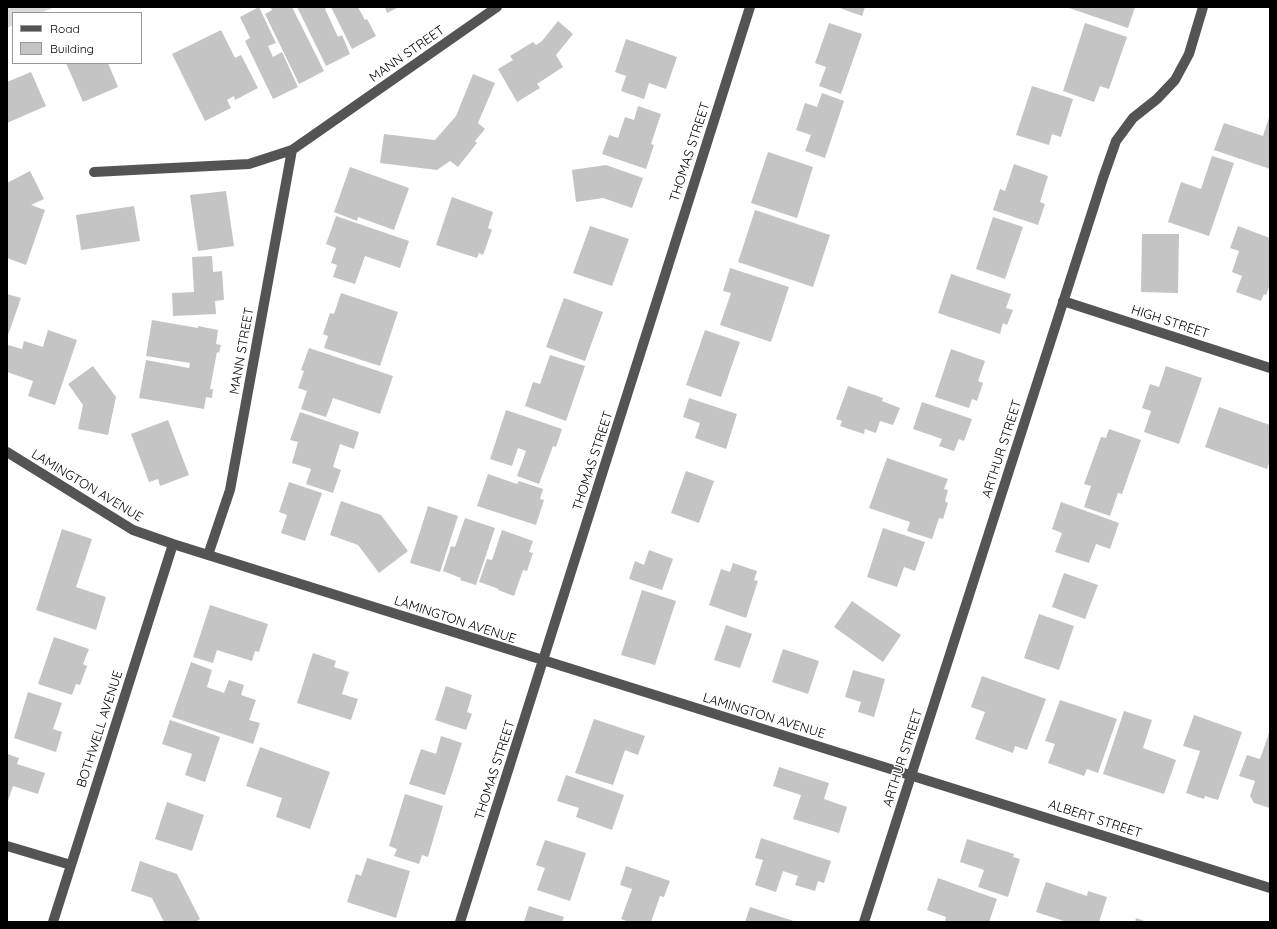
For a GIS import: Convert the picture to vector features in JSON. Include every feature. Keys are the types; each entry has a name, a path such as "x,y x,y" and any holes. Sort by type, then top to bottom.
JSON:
{"street":[{"name":"MANN STREET","path":"94,172 249,164 292,150 496,7"},
{"name":"THOMAS STREET","path":"460,922 750,7"},
{"name":"ARTHUR STREET","path":"864,922 1063,301 1116,141 1133,118 1157,99 1175,80 1189,54 1203,7"},
{"name":"MANN STREET","path":"208,555 230,490 292,150"},
{"name":"HIGH STREET","path":"1063,301 1270,368"},
{"name":"LAMINGTON AVENUE","path":"7,452 133,530 543,661 911,775"},
{"name":"BOTHWELL AVENUE","path":"53,922 173,544"},
{"name":"ALBERT STREET","path":"911,775 1270,888"},
{"path":"7,846 71,865"}],"shaded area":[{"path":"7,7 55,7 42,12 12,12 12,26 7,28"}],"building":[{"path":"259,7 276,43 268,46 273,57 282,52 298,87 273,99 245,41 250,38 240,17"},
{"path":"270,7 292,7 324,71 299,84 265,14 272,10"},
{"path":"297,7 326,7 325,9 338,37 342,35 350,54 326,66"},
{"path":"331,7 358,7 365,20 367,19 376,36 352,49"},
{"path":"385,7 399,7 387,13"},
{"path":"837,7 865,7 862,16"},
{"path":"1066,7 1135,7 1128,28"},
{"path":"558,21 573,34 556,55 563,67 537,84 540,88 517,102 498,69 513,60 510,56 533,42 536,45 542,41"},
{"path":"829,23 862,34 841,94 819,86 826,67 815,63"},
{"path":"1085,23 1127,37 1109,89 1100,86 1094,102 1063,91"},
{"path":"221,30 235,58 241,55 258,88 235,100 234,96 227,100 231,108 205,121 172,54"},
{"path":"626,39 677,57 666,89 649,83 644,99 621,91 626,76 615,72"},
{"path":"66,64 108,64 118,87 83,102"},
{"path":"31,72 46,106 7,123 7,82"},
{"path":"473,74 495,83 478,123 485,129 475,141 477,143 458,167 450,161 437,170 380,163 384,134 435,140 456,116"},
{"path":"1032,86 1073,99 1061,137 1052,134 1049,145 1016,135"},
{"path":"822,93 844,101 825,158 805,151 811,135 796,130 805,103 817,107"},
{"path":"638,106 661,114 651,144 654,145 646,169 602,154 609,135 618,138 625,117 634,120"},
{"path":"1270,114 1270,169 1214,150 1224,123 1263,136"},
{"path":"768,152 813,167 797,218 751,203"},
{"path":"1212,156 1234,163 1209,236 1168,222 1181,182 1201,189"},
{"path":"1014,164 1048,176 1040,202 1045,204 1038,225 993,210 1000,189 1005,191"},
{"path":"606,165 643,178 632,208 603,198 576,202 572,170"},
{"path":"350,167 409,188 394,230 358,217 357,221 334,212"},
{"path":"30,171 44,199 31,205 45,210 26,265 7,258 7,183"},
{"path":"226,191 234,246 198,251 190,195"},
{"path":"452,197 493,212 488,228 492,230 483,255 479,253 477,258 436,245"},
{"path":"134,206 140,241 81,250 76,215"},
{"path":"755,210 830,235 813,287 738,262"},
{"path":"336,216 409,241 400,268 365,256 355,284 333,277 337,265 331,263 336,248 326,244"},
{"path":"993,217 1023,227 1005,279 976,269"},
{"path":"590,226 629,239 612,286 573,273"},
{"path":"1238,226 1270,238 1270,284 1266,295 1264,294 1261,301 1236,292 1242,276 1232,272 1239,251 1230,248"},
{"path":"1142,234 1179,234 1178,293 1141,292"},
{"path":"212,256 213,272 222,271 224,300 215,301 216,314 173,316 172,293 194,292 192,257"},
{"path":"730,268 789,287 771,342 720,325 731,293 723,291"},
{"path":"951,274 1011,294 1006,308 1013,310 1007,325 1003,323 1000,334 938,313"},
{"path":"341,293 398,312 380,366 324,348 328,336 323,334 330,313 334,314"},
{"path":"7,294 21,298 7,338"},
{"path":"564,298 603,312 585,361 546,347"},
{"path":"152,320 218,330 216,344 221,345 219,353 217,352 210,389 213,389 212,398 206,397 204,409 139,398 146,360 189,368 190,363 146,356"},
{"path":"48,330 77,340 55,405 28,396 33,381 7,372 8,345 22,349 24,341 43,347"},
{"path":"705,330 740,342 721,397 686,385"},
{"path":"309,348 393,376 380,414 333,398 326,417 301,409 307,391 298,388 304,371 301,370"},
{"path":"951,349 985,361 978,381 983,383 977,401 972,399 969,408 935,397"},
{"path":"550,355 585,366 566,421 525,406 533,382 540,384"},
{"path":"93,366 116,397 108,435 78,429 83,405 68,384"},
{"path":"1166,366 1202,378 1179,444 1144,432 1151,411 1142,408 1150,384 1159,387"},
{"path":"848,386 883,398 882,401 900,408 893,425 880,421 876,433 865,429 864,434 840,426 842,421 836,419"},
{"path":"689,398 737,414 726,449 695,438 700,423 683,417"},
{"path":"922,402 972,419 964,441 959,439 954,451 939,446 942,439 913,429"},
{"path":"1219,407 1270,425 1270,460 1267,469 1205,447"},
{"path":"506,410 562,429 556,447 553,446 539,484 517,476 526,451 518,448 512,466 490,459"},
{"path":"300,412 359,432 354,449 340,444 333,467 341,470 333,493 306,484 311,469 292,463 298,442 290,440"},
{"path":"168,420 189,475 160,486 158,479 149,482 131,434"},
{"path":"1109,429 1141,440 1122,494 1118,493 1110,516 1084,507 1091,486 1084,484 1101,437 1106,438"},
{"path":"887,458 948,479 944,489 948,490 945,501 948,503 943,519 939,518 932,539 907,531 910,522 869,508"},
{"path":"686,471 714,481 699,523 671,513"},
{"path":"488,474 517,484 519,481 543,489 540,499 544,500 536,525 477,506"},
{"path":"289,482 322,493 305,541 281,533 287,515 279,512"},
{"path":"341,501 381,515 408,551 379,573 358,545 330,535"},
{"path":"1061,502 1119,523 1110,549 1096,544 1089,563 1055,552 1062,533 1052,529"},
{"path":"428,506 458,516 440,572 410,563"},
{"path":"465,518 495,528 476,585 460,580 461,578 443,571 451,546 455,547"},
{"path":"883,528 925,542 915,571 904,567 897,587 867,577"},
{"path":"62,529 92,539 76,587 106,597 96,630 36,610"},
{"path":"502,530 533,541 529,552 533,553 527,571 523,570 514,596 479,582 487,559 492,560"},
{"path":"649,550 673,559 662,590 629,579 635,561 644,565"},
{"path":"733,563 757,571 754,580 758,581 746,618 709,605 721,569 730,572"},
{"path":"1064,573 1098,585 1085,619 1052,607"},
{"path":"642,590 676,601 655,665 621,655"},
{"path":"852,601 901,635 883,662 834,627"},
{"path":"210,605 268,624 259,652 255,651 252,661 217,650 213,663 193,657"},
{"path":"1039,614 1074,626 1059,670 1024,658"},
{"path":"726,625 752,634 740,668 714,660"},
{"path":"54,637 89,649 83,664 87,666 80,685 76,684 72,695 38,684"},
{"path":"783,649 819,661 808,694 772,682"},
{"path":"313,653 336,661 334,667 349,672 342,694 358,699 351,720 297,703"},
{"path":"191,662 212,670 207,687 224,693 229,680 244,685 241,695 256,700 249,720 260,723 253,744 172,717"},
{"path":"853,670 885,679 874,717 858,712 861,702 845,697"},
{"path":"982,676 1046,699 1027,750 1015,746 1013,753 975,739 985,712 971,707"},
{"path":"446,686 472,695 467,712 472,714 466,730 435,720"},
{"path":"28,692 62,703 53,729 62,732 56,752 14,738"},
{"path":"1060,700 1117,719 1098,773 1087,769 1084,776 1048,763 1055,744 1045,741"},
{"path":"1124,711 1152,720 1143,748 1176,760 1164,794 1103,774"},
{"path":"1194,715 1242,732 1218,800 1205,796 1204,799 1186,793 1200,751 1183,746"},
{"path":"594,719 645,736 638,755 625,750 613,785 575,773"},
{"path":"170,720 220,737 205,782 185,775 192,754 162,744"},
{"path":"1270,730 1270,808 1254,803 1250,796 1255,781 1239,776 1247,755 1260,759"},
{"path":"441,736 462,743 445,795 409,784 421,749 436,754"},
{"path":"260,747 330,772 310,829 276,817 282,798 246,786"},
{"path":"7,754 19,758 17,764 45,773 38,794 13,786 7,804"},
{"path":"779,767 829,783 824,799 847,807 839,833 793,819 801,795 773,786"},
{"path":"566,775 624,795 612,830 576,817 579,808 557,801"},
{"path":"405,794 443,806 428,857 422,855 419,864 394,856 397,849 389,846"},
{"path":"167,802 204,815 192,851 155,839"},
{"path":"761,838 831,861 824,883 818,881 815,891 795,885 798,876 783,871 776,892 755,885 763,860 755,858"},
{"path":"967,839 1014,854 1013,857 1020,859 1008,897 978,887 984,870 960,862"},
{"path":"545,840 586,853 570,901 537,890 545,868 536,865"},
{"path":"367,858 410,871 396,918 347,902 356,874 361,876"},
{"path":"140,861 177,874 200,919 195,922 164,922 152,898 131,891"},
{"path":"626,866 670,881 664,897 660,896 651,922 629,922 621,919 632,889 620,885"},
{"path":"938,878 997,899 989,922 945,922 946,917 927,910"},
{"path":"1046,882 1087,896 1088,891 1107,897 1099,922 1067,922 1036,912"},
{"path":"529,906 564,917 562,922 524,922"},
{"path":"750,907 797,922 745,922"},
{"path":"1136,918 1147,922 1135,922"}]}
